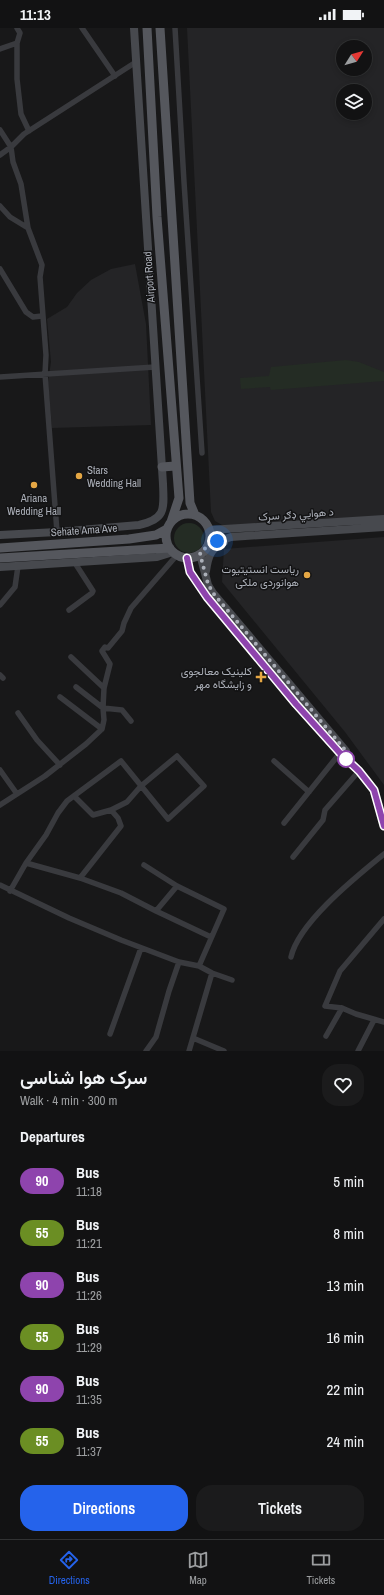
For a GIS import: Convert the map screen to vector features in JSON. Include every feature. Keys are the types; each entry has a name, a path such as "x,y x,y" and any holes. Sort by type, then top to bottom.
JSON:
{"main road":[{"path":"0,535 57,532 139,524 151,522 162,512 162,467 134,28"},
{"name":"Airport Road","path":"147,28 154,167 175,466 179,498 169,526"},
{"path":"160,28 190,503 195,516"},
{"path":"142,168 154,167"},
{"path":"162,467 175,466"},
{"path":"0,558 173,552 187,558 200,554 208,545 210,540 209,530 204,521 195,516 182,515 169,526 167,542 173,552"},
{"name":"د هوايي ډګر سړک","path":"209,530 384,519"},
{"name":"Sehate Ama Ave","path":"0,548 129,539 156,535 169,526"},
{"path":"208,545 231,537 384,527"},
{"path":"205,576 208,558 213,550 220,544 230,539 261,535"},
{"path":"0,567 157,558 173,552"},
{"path":"200,554 205,576 213,593 346,751 348,760"},
{"path":"187,558 190,572 207,597 296,704 340,753 359,771 374,790 384,826"}],"street":[{"path":"17,28 20,33 16,43 17,79 21,114 29,131"},
{"path":"82,28 114,76"},
{"path":"175,28 202,453"},
{"path":"0,49 16,43"},
{"path":"0,155 29,131 136,62"},
{"path":"0,130 11,147 13,162 21,184 28,228 42,265 40,277 46,355 45,374 57,532"},
{"path":"0,206 10,217 28,228"},
{"path":"0,269 2,277 26,312 33,317 42,316"},
{"path":"0,377 155,367"},
{"path":"0,805 60,765 102,729 104,720 102,708 104,688 110,664 102,651 105,647 108,648 122,631 130,608 173,552"},
{"path":"69,610 93,591 75,563"},
{"path":"0,605 15,587 18,566"},
{"path":"71,657 104,688"},
{"path":"76,687 102,708 122,710 131,721"},
{"path":"60,697 102,729"},
{"path":"18,714 37,740 60,765"},
{"path":"284,823 340,753"},
{"path":"10,891 26,863 46,835 58,813 67,801 121,761 141,786 168,819 204,786 177,756 141,786 127,802 111,810 93,815 74,796"},
{"path":"274,761 309,792"},
{"path":"0,770 18,794"},
{"path":"293,857 324,820 325,810 359,771"},
{"path":"80,878 121,826 118,818 111,810"},
{"path":"291,957 299,938 312,920 357,875 384,854"},
{"path":"26,863 80,878 121,893 211,937"},
{"path":"144,865 176,886 224,909 199,966"},
{"path":"0,885 10,891 26,896 69,918 141,948 179,962 199,966 212,974 232,980"},
{"path":"156,911 176,886"},
{"path":"384,919 340,971 325,1006 342,1008 356,1014 384,1022"},
{"path":"110,1034 141,948"},
{"path":"146,1051 156,1037 168,991 179,962"},
{"path":"189,1051 212,974"},
{"path":"326,1036 342,1008"},
{"path":"358,1051 374,1020"},
{"path":"193,1038 224,1051"}],"shaded area":[{"path":"187,28 384,28 384,516 224,526 215,521 211,512"},
{"path":"135,264 146,324 151,425 52,428 48,382 51,362 47,319 67,307 77,293 91,280 111,269"},
{"path":"346,360 359,362 384,372 384,381 271,390 270,387 241,389 240,378 269,376 271,367"},
{"path":"189,523 200,527 204,538 200,549 189,553 178,549 174,538 178,527"},
{"path":"384,537 384,785 345,732 222,582 224,549"}],"bus line":[{"name":"90","path":"187,558 190,572 207,597 262,661 296,704 340,753 359,771 374,790 384,826"}],"place":[{"name":"Stars Wedding Hall","path":"79,476"},
{"name":"Ariana Wedding Hall","path":"34,485"},
{"name":"ریاست انستیتیوت هوانوردی ملکی","path":"307,575"},
{"name":"کلینیک معالجوی و زایشگاه مهر","path":"261,677"}],"route":[{"path":"217,541 208,545 200,554 208,584 213,593 346,751 348,760 346,759"}]}
